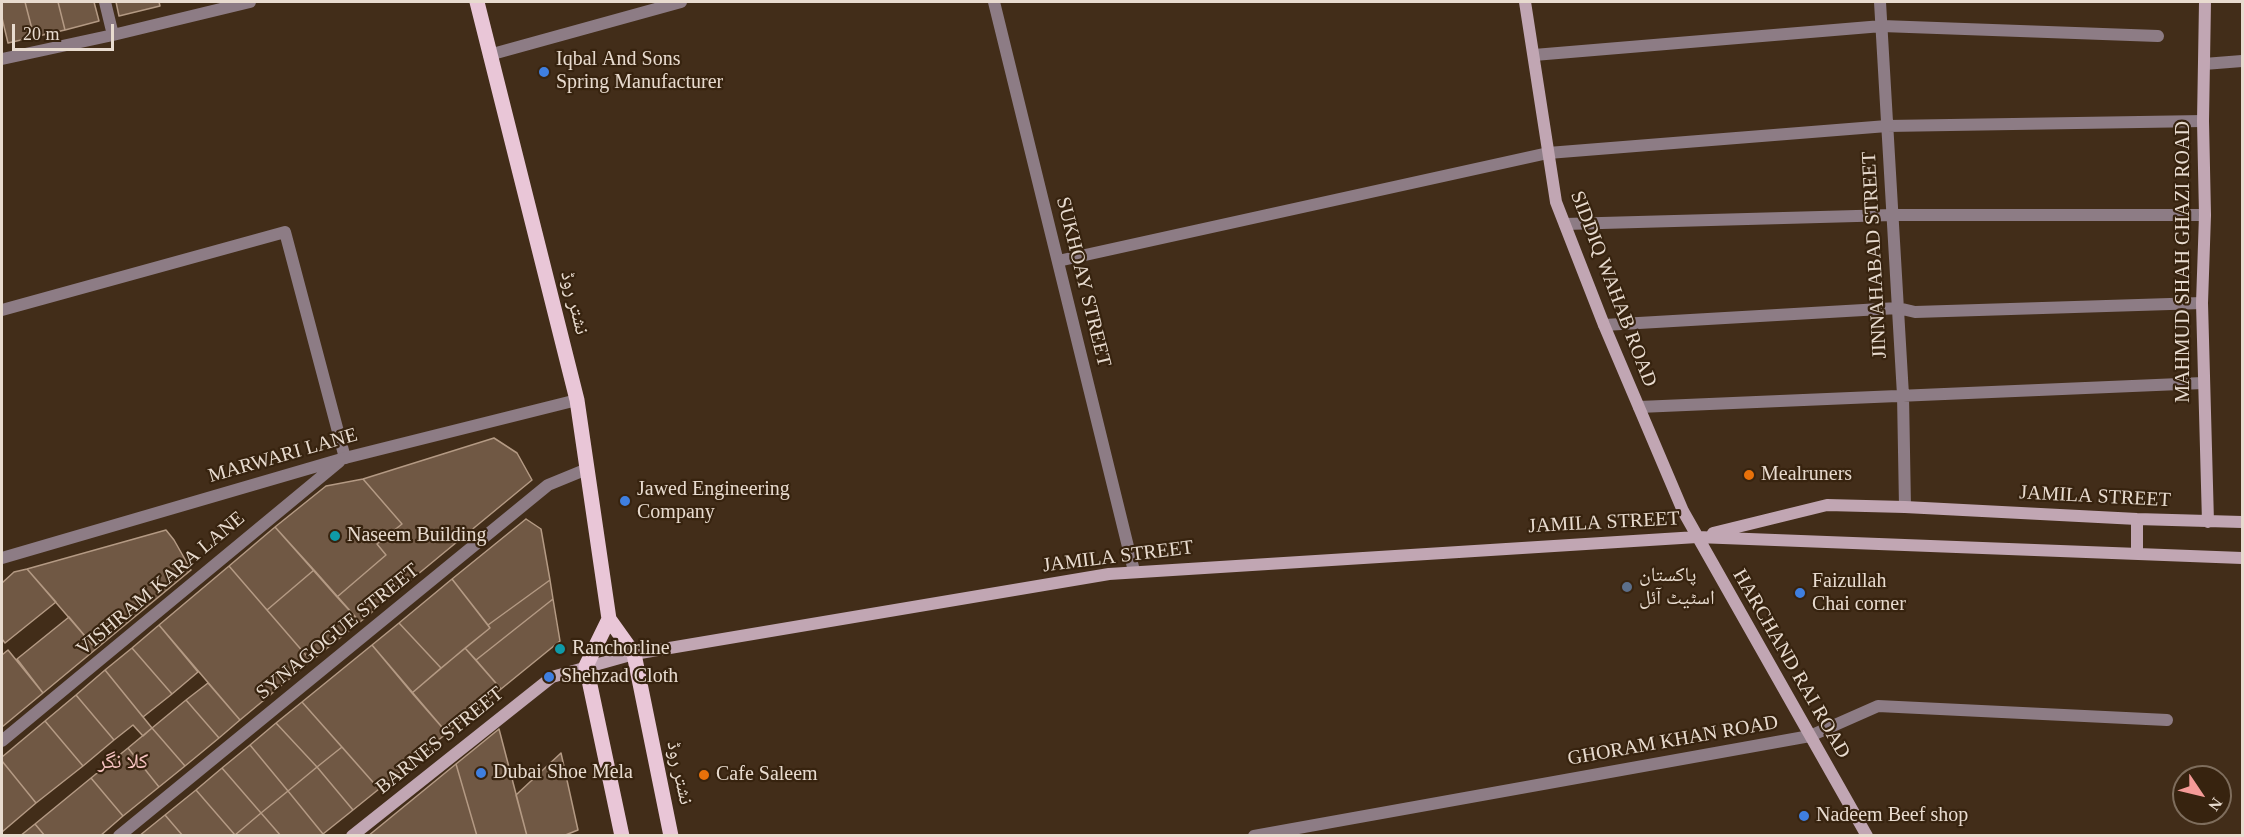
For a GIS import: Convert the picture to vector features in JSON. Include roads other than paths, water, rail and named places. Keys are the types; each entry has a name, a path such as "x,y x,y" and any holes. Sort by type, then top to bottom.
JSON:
{"main road":[{"name":"نشتر روڈ","path":"477,2 577,400 609,620 634,654 671,836"},
{"name":"SIDDIQ WAHAB ROAD","path":"1525,2 1556,201 1604,325 1683,511"},
{"name":"MAHMUD SHAH GHAZI ROAD","path":"2205,2 2203,121 2205,215 2202,303 2208,522"},
{"name":"JAMILA STREET","path":"1697,537 1827,505 2242,522"},
{"name":"HARCHAND RAI ROAD","path":"1683,511 1867,836"},
{"path":"2137,519 2137,553"},
{"name":"JAMILA STREET","path":"552,677 634,654 1134,571 1697,537 2242,558"},
{"path":"609,620 586,666 622,836"},
{"name":"BARNES STREET","path":"352,836 552,677"}],"street":[{"path":"105,2 113,35"},
{"path":"2,59 250,2"},
{"path":"489,55 681,2"},
{"name":"SUKHOAY STREET","path":"994,2 1134,571"},
{"name":"JINNAHABAD STREET","path":"1880,2 1903,395 1905,507"},
{"path":"1534,56 1882,26 2158,36"},
{"path":"2204,64 2242,61"},
{"path":"1058,261 1548,153 1887,126 2203,121"},
{"path":"1565,224 1893,215 2205,215"},
{"path":"2,310 285,232 345,458"},
{"path":"1604,325 1898,308 1915,312 2202,303"},
{"path":"1639,408 2203,383"},
{"name":"MARWARI LANE","path":"2,558 345,458 577,400"},
{"name":"VISHRAM KARA LANE","path":"2,741 345,458"},
{"name":"SYNAGOGUE STREET","path":"119,836 548,485 587,469"},
{"name":"GHORAM KHAN ROAD","path":"1254,836 1810,736 1878,706 2167,720"}],"place":[{"name":"Iqbal And Sons Spring Manufacturer","path":"544,72"},
{"name":"Mealruners","path":"1749,475"},
{"name":"Jawed Engineering Company","path":"625,501"},
{"name":"Naseem Building","path":"335,536"},
{"name":"پاکستان اسٹیٹ آئل","path":"1627,587"},
{"name":"Faizullah Chai corner","path":"1800,593"},
{"name":"Ranchorline","path":"560,649"},
{"name":"Shehzad Cloth","path":"549,677"},
{"name":"Dubai Shoe Mela","path":"481,773"},
{"name":"Cafe Saleem","path":"704,775"},
{"name":"Nadeem Beef shop","path":"1804,816"}],"district":[{"name":"کلا نگر","path":"123,762"}]}
